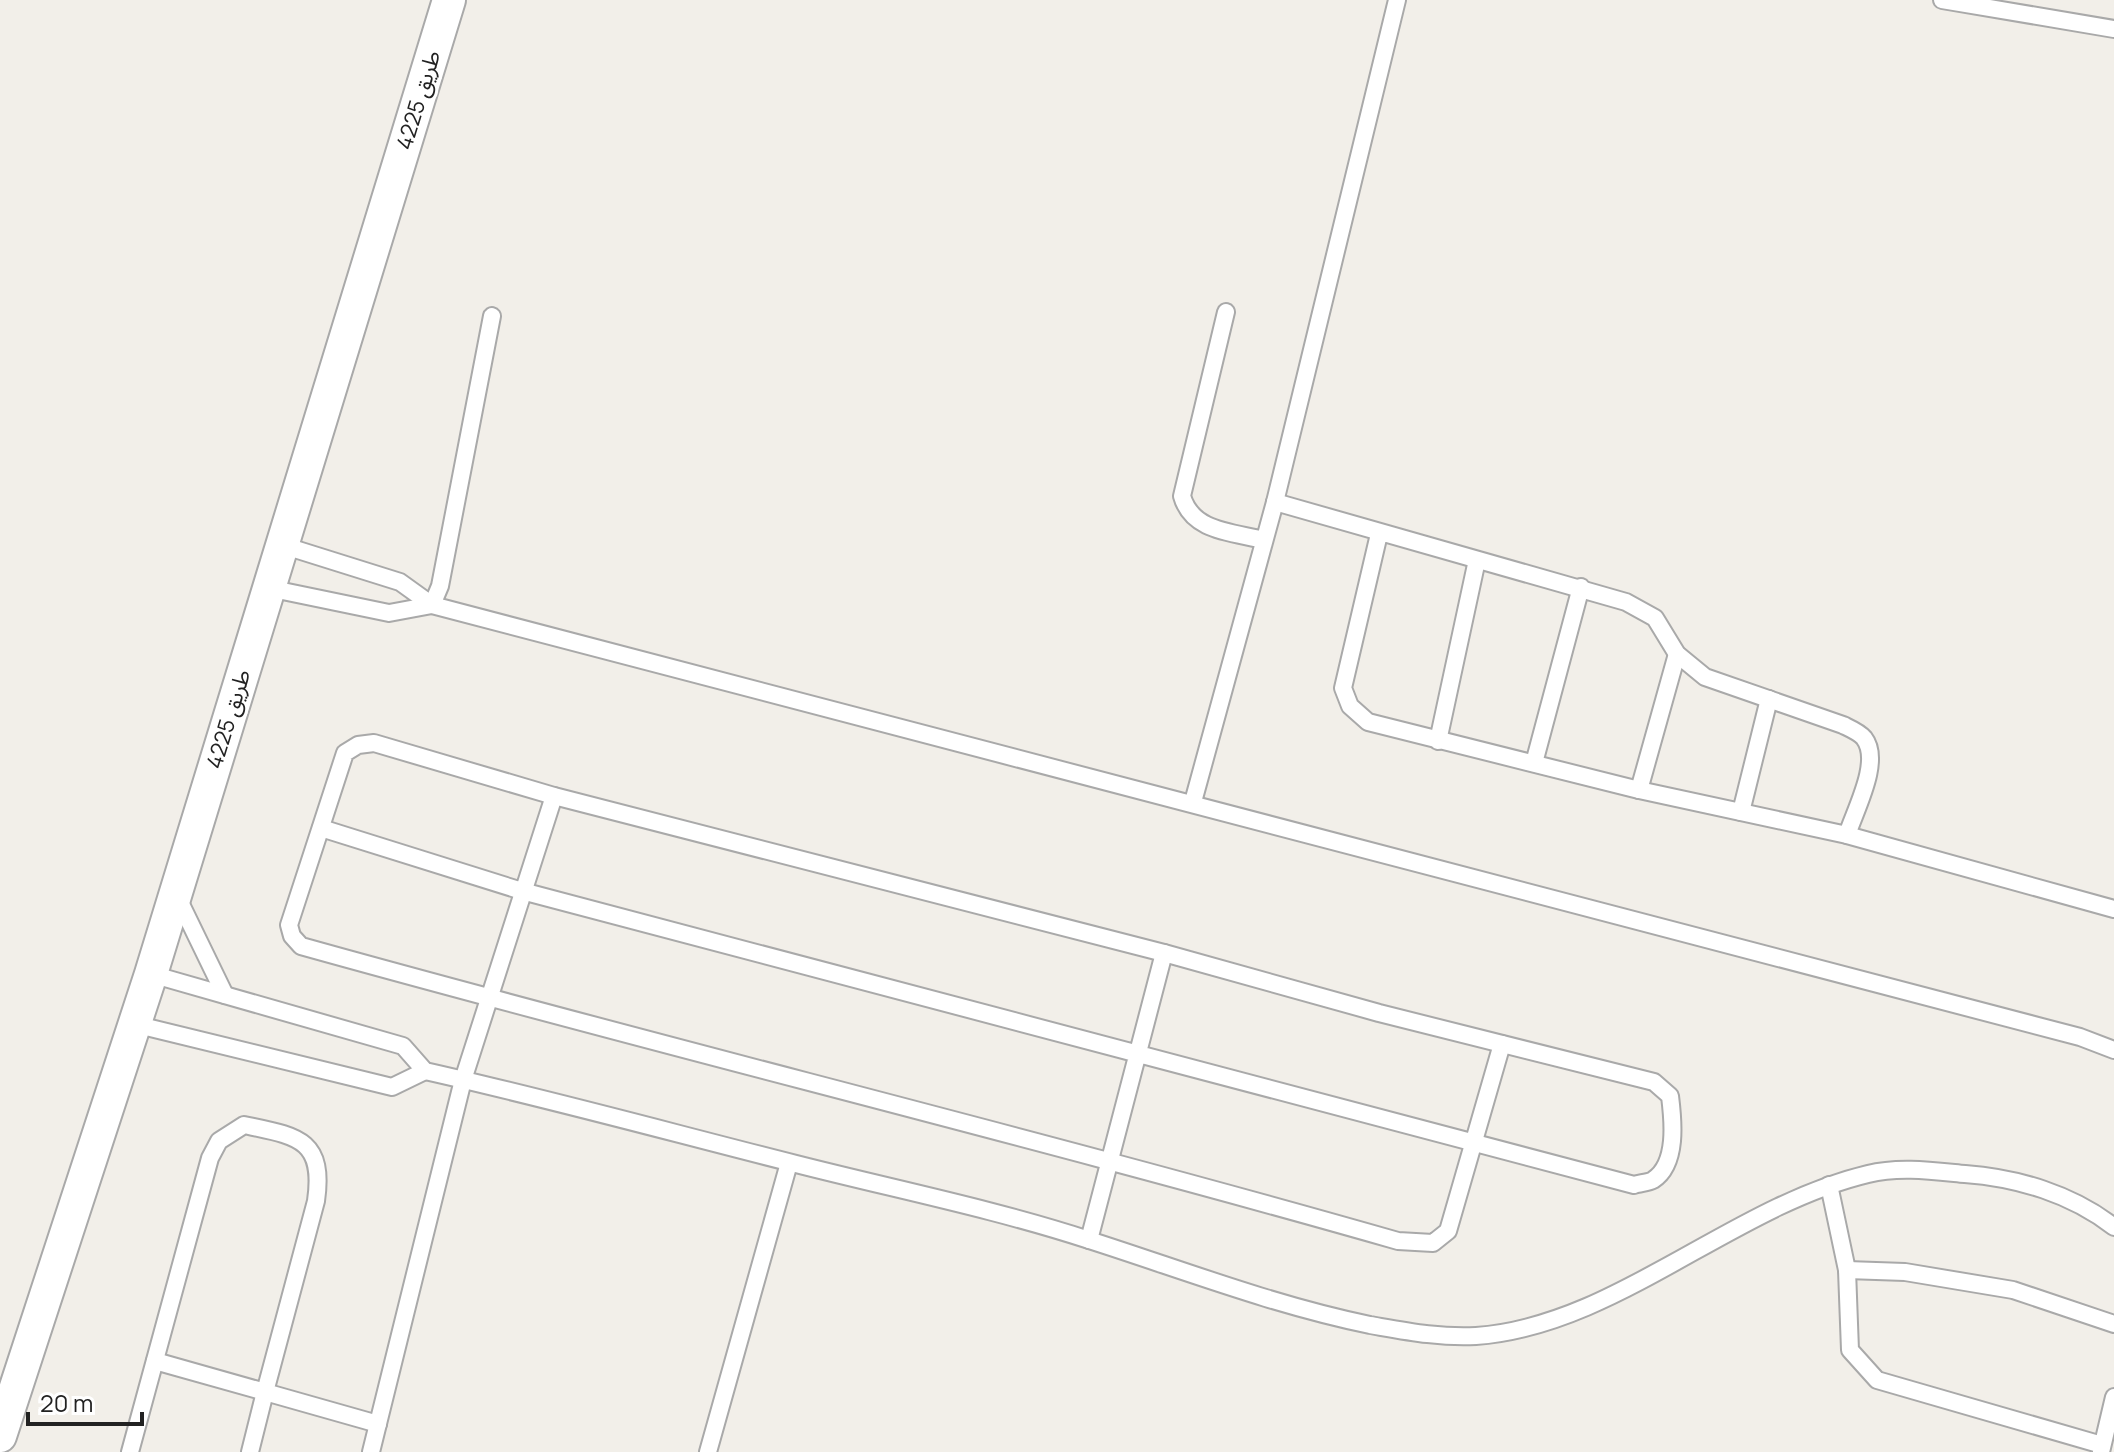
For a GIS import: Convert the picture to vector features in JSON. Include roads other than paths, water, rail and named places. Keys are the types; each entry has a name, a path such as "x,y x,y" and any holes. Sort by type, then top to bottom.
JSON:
{"street":[{"name":"طريق 4225","path":"0,1436 151,974 449,0"}],"lane":[{"path":"1193,802 1275,502 1397,0"},
{"path":"1942,0 2114,29"},
{"path":"1226,312 1182,496 1186,511 1198,523 1264,540"},
{"path":"432,605 440,586 492,316"},
{"path":"1275,502 1626,602 1655,618 1677,654 1705,677 1843,725 1863,736 1870,750 1870,766 1847,835"},
{"path":"1379,534 1343,688 1350,706 1368,722 1639,790 1847,835 2114,909"},
{"path":"282,545 400,582 432,605 1193,802 2080,1037 2114,1050"},
{"path":"1438,741 1477,560"},
{"path":"1534,763 1581,587"},
{"path":"268,588 389,613 432,605"},
{"path":"1639,790 1677,654"},
{"path":"1741,812 1769,699"},
{"path":"321,828 522,891 1138,1056 1475,1145 1634,1185 1653,1180 1666,1164 1674,1126 1670,1096 1654,1082 554,796 374,743 358,745 345,753 289,925 292,936 301,946 487,998 1110,1159 1398,1241 1433,1243 1448,1231 1475,1145 1502,1044"},
{"path":"371,1452 463,1080 554,796"},
{"path":"175,893 225,995"},
{"path":"1089,1240 1164,953"},
{"path":"151,974 403,1046 425,1071 1089,1240 1169,1270 1327,1316 1420,1334 1477,1336 1552,1320 1626,1288 1775,1206 1829,1185 1872,1173 1897,1171 1991,1176 2041,1188 2091,1210 2114,1227"},
{"path":"134,1024 392,1087 425,1071"},
{"path":"2080,1037 2114,1039"},
{"path":"130,1452 210,1158 219,1141 244,1125 296,1136 310,1149 319,1175 250,1452"},
{"path":"708,1452 789,1163"},
{"path":"1829,1185 1847,1270 1850,1350 1877,1380 2102,1448 2114,1397"},
{"path":"1847,1270 1905,1272 2013,1290 2114,1324"},
{"path":"155,1361 378,1424"}]}
